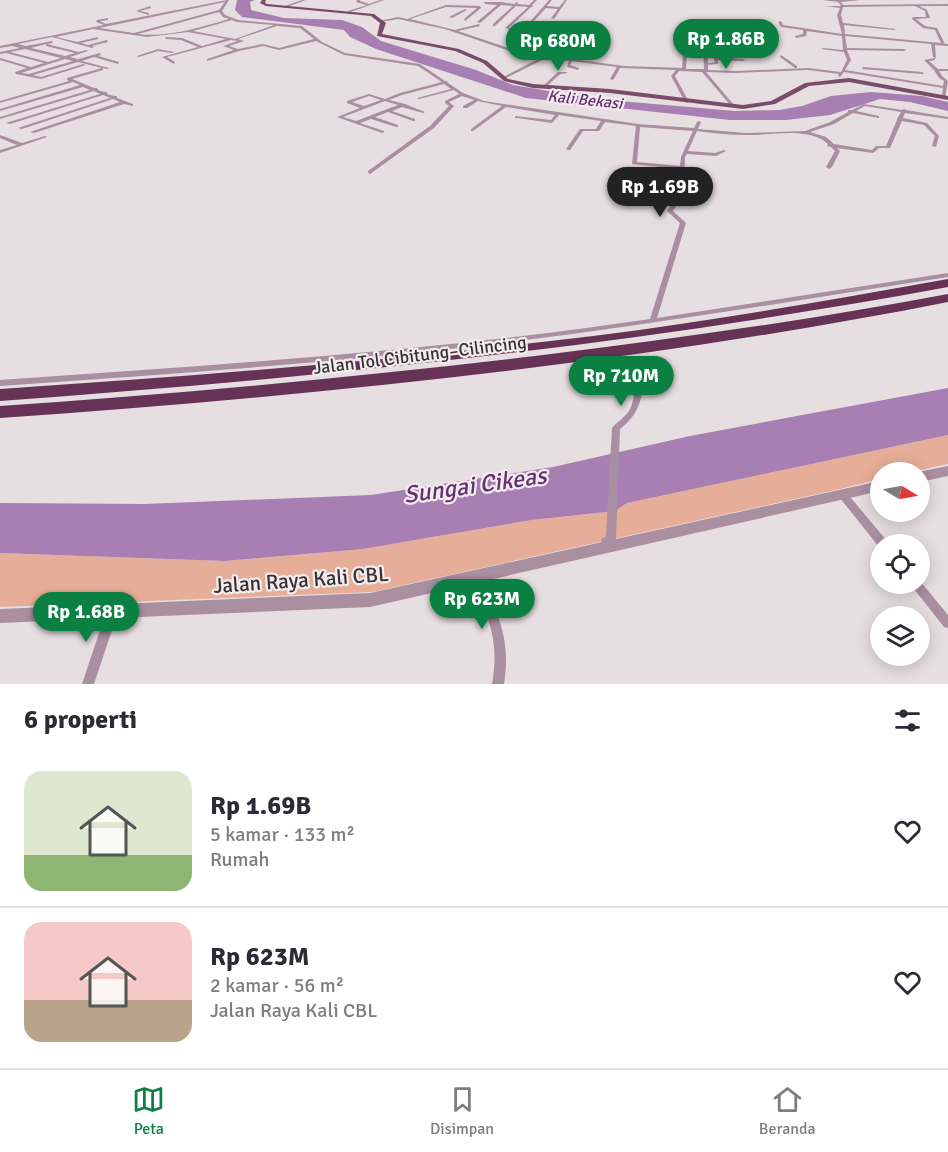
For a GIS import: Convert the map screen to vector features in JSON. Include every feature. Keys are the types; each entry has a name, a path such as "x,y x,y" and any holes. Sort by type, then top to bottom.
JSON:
{"highway":[{"name":"Jalan Tol Cibitung–Cilincing","path":"0,395 141,386 391,363 637,334 948,283"},
{"name":"Jalan Tol Cibitung–Cilincing","path":"0,412 133,404 391,379 679,343 948,298"}],"main road":[{"path":"264,0 264,4 283,7 372,15 383,25 380,35 457,50 485,62 504,78 514,83 610,91 732,106 769,104 802,86 838,80 873,82 946,98"}],"street":[{"path":"200,0 193,2 202,5"},
{"path":"0,48 227,0"},
{"path":"132,34 220,11 227,0"},
{"path":"283,7 305,0"},
{"path":"359,0 357,1 369,5"},
{"path":"350,12 383,0"},
{"path":"425,0 455,3 475,11"},
{"path":"451,16 466,7 472,0"},
{"path":"494,25 520,0"},
{"path":"536,0 507,28 523,32 551,0"},
{"path":"534,20 551,19 566,0"},
{"path":"824,0 898,7 906,4"},
{"path":"889,0 926,11 928,16 926,18 913,18 923,27 936,29 945,45"},
{"path":"934,5 936,1 948,0"},
{"path":"838,80 849,60 842,35 843,24 839,15 841,7 839,1"},
{"path":"465,20 486,2 561,8"},
{"path":"451,32 479,24 502,2"},
{"path":"406,20 455,3"},
{"path":"826,6 841,7 860,4"},
{"path":"915,6 948,5"},
{"path":"150,7 137,12 153,15"},
{"path":"458,10 466,7 480,7"},
{"path":"898,7 905,12"},
{"path":"220,11 234,20"},
{"path":"107,19 97,21 108,24"},
{"path":"210,20 219,22"},
{"path":"232,25 229,23 234,20"},
{"path":"160,36 234,20 284,24 304,28 316,40 344,54 397,59 419,65 462,94 477,100 638,125 746,134 806,132 832,123 858,106 867,105 948,118"},
{"path":"381,21 406,20 447,28 451,32 514,52 619,66 705,71 796,68 843,72"},
{"path":"780,22 782,26 805,30 945,45"},
{"path":"174,23 181,24 179,25"},
{"path":"174,63 164,57 284,24"},
{"path":"530,24 545,25"},
{"path":"843,24 894,29"},
{"path":"713,27 705,46 705,71 732,106"},
{"path":"92,28 182,39 202,46"},
{"path":"526,28 541,29"},
{"path":"796,37 805,35 805,30"},
{"path":"188,31 242,41 225,46 248,53"},
{"path":"58,38 72,34 71,32"},
{"path":"67,41 87,36"},
{"path":"684,70 685,55 694,36"},
{"path":"52,37 89,48"},
{"path":"77,43 97,38"},
{"path":"927,38 932,43 934,58 926,60 937,70 940,77 945,79 946,98"},
{"path":"85,64 41,78 16,73 80,53 107,40"},
{"path":"208,60 238,50 264,45 279,49 316,40"},
{"path":"823,49 905,52 905,41"},
{"path":"0,53 43,42 80,53"},
{"path":"14,45 52,42"},
{"path":"14,45 107,68 68,79"},
{"path":"705,64 716,64 712,49"},
{"path":"139,56 158,50 176,53"},
{"path":"6,52 48,63"},
{"path":"28,75 100,54"},
{"path":"92,56 118,63"},
{"path":"781,56 796,68"},
{"path":"504,78 545,57"},
{"path":"0,59 32,68"},
{"path":"715,59 743,60"},
{"path":"571,60 568,66 578,69"},
{"path":"76,61 103,69"},
{"path":"762,65 768,69 782,70 843,72 884,70 922,73"},
{"path":"612,79 619,66"},
{"path":"861,68 882,76 945,87"},
{"path":"69,69 86,74"},
{"path":"678,70 673,76 687,102"},
{"path":"782,70 790,74"},
{"path":"882,76 884,70"},
{"path":"937,70 948,70"},
{"path":"544,87 559,73 566,73"},
{"path":"53,74 87,85 131,105"},
{"path":"904,89 906,80"},
{"path":"0,102 74,81"},
{"path":"382,132 339,117 386,99 446,82"},
{"path":"0,110 87,85"},
{"path":"419,98 454,88"},
{"path":"0,119 96,89"},
{"path":"8,123 106,93"},
{"path":"369,172 440,121 452,106 446,102 462,94"},
{"path":"364,108 348,102 369,95 423,112"},
{"path":"20,128 116,97"},
{"path":"465,107 477,100"},
{"path":"32,132 125,102"},
{"path":"355,123 403,105"},
{"path":"473,130 505,106"},
{"path":"524,109 516,120 553,122 558,114"},
{"path":"830,145 873,152 878,147 888,147 904,110"},
{"path":"388,111 413,120"},
{"path":"850,111 877,117"},
{"path":"536,120 545,112"},
{"path":"371,117 396,126"},
{"path":"0,119 45,137 0,152"},
{"path":"899,119 927,125 937,136 934,146"},
{"path":"568,149 582,130 597,130 604,120"},
{"path":"654,320 683,223 670,211 680,196 682,168 686,152 699,122"},
{"path":"638,125 634,163 682,168"},
{"path":"806,132 824,138 838,153 830,168"},
{"path":"0,136 22,145"},
{"path":"0,143 9,140"},
{"path":"686,152 716,155 724,151"},
{"path":"0,383 459,346 654,320 948,275"},
{"path":"609,540 616,428 630,419 637,404 641,360"},
{"path":"930,475 948,471"},
{"name":"Jalan Raya Kali CBL","path":"0,616 370,600 870,488"},
{"path":"843,495 876,534"},
{"path":"476,577 500,634 502,649 498,684"},
{"path":"923,594 948,623"},
{"path":"88,684 112,612"}],"shaded area":[{"path":"948,435 948,464 930,468 930,462 870,462 870,482 372,592 0,607 0,553 225,561 363,549 532,520 615,511 627,503"}],"water":[{"name":"Kali Bekasi","path":"237,0 255,0 250,2 251,10 284,18 342,20 362,27 381,41 476,70 513,85 596,99 735,111 779,110 802,106 831,96 871,92 922,96 948,102 948,111 910,102 880,99 830,115 786,120 730,120 526,98 376,49 350,37 344,30 242,17 235,10"},
{"name":"Sungai Cikeas","path":"948,388 948,435 627,503 615,511 532,520 363,549 225,561 0,553 0,503 145,504 371,495 553,467 690,436"}]}
